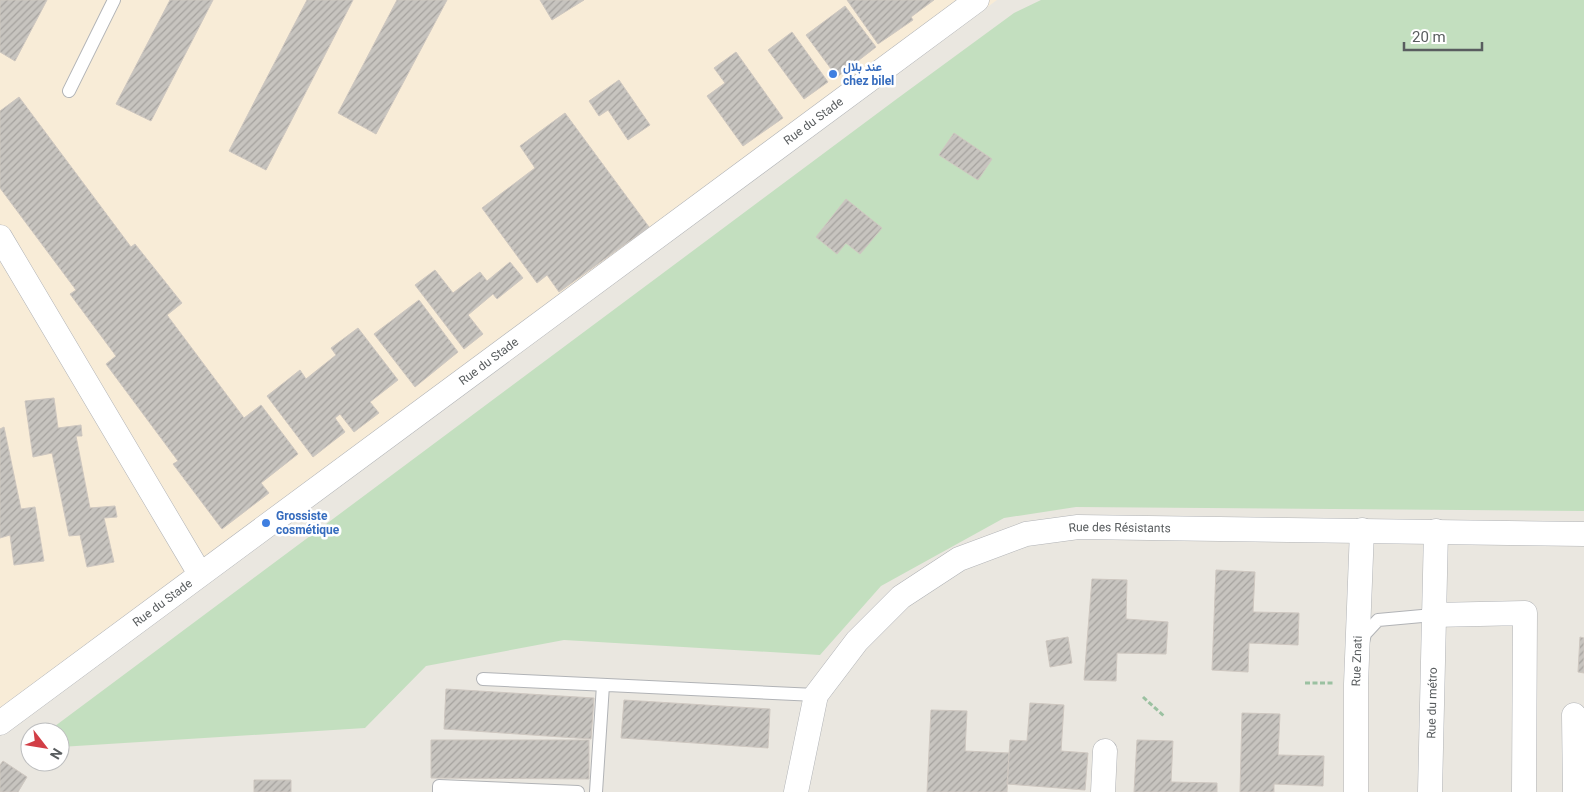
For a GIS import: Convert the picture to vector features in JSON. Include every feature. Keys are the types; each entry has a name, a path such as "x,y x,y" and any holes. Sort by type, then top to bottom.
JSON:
{"street":[{"name":"Rue du Stade","path":"0,723 977,0"},
{"path":"0,237 200,574"},
{"name":"Rue des Résistants","path":"796,792 816,695 857,641 901,597 959,559 1026,534 1078,527 1436,530 1584,534"},
{"name":"Rue Znati","path":"1356,792 1362,530"},
{"name":"Rue du métro","path":"1430,792 1436,530"},
{"path":"1433,615 1525,613 1524,792"},
{"path":"1574,715 1575,792"},
{"path":"1103,792 1105,751"}],"lane":[{"path":"69,91 114,0"},
{"path":"1358,665 1365,634 1378,620 1433,615"},
{"path":"483,679 816,695"},
{"path":"596,792 603,685"},
{"path":"439,792 439,786 578,792"}],"path":[{"path":"1144,697 1165,717"}],"shaded area":[{"path":"0,0 997,0 0,725"}],"green space":[{"path":"1041,0 1584,0 1584,511 1076,507 1004,518 881,586 820,655 564,640 426,666 365,728 70,746 70,722 60,722 1014,13"}],"building":[{"path":"0,0 47,0 15,61 0,52"},
{"path":"170,0 213,0 151,121 116,104"},
{"path":"307,0 353,0 266,170 229,151"},
{"path":"397,0 447,0 376,134 338,113"},
{"path":"540,0 584,0 552,20"},
{"path":"847,0 934,0 911,17 913,20 878,44"},
{"path":"845,6 876,47 837,77 806,35"},
{"path":"792,32 828,82 804,99 768,50"},
{"path":"736,52 783,118 743,146 707,96 725,83 714,68"},
{"path":"619,80 650,125 628,140 608,110 599,116 589,101"},
{"path":"19,97 131,247 135,244 182,303 167,315 244,418 261,405 298,454 261,483 269,493 222,529 173,464 178,461 106,364 116,356 70,294 76,290 0,188 0,111"},
{"path":"565,113 649,227 559,292 547,275 537,283 482,208 535,168 520,146"},
{"path":"954,133 992,159 978,180 939,155"},
{"path":"846,199 882,228 860,254 846,243 837,254 816,237"},
{"path":"510,262 523,278 497,299 493,294 468,315 483,334 464,349 415,285 435,270 453,293 480,272 487,281"},
{"path":"419,300 458,352 415,387 374,334"},
{"path":"358,328 398,380 370,402 379,413 354,432 340,414 335,418 345,432 313,457 267,396 300,370 306,379 336,355 331,348"},
{"path":"54,398 58,428 81,425 82,436 76,436 90,508 115,506 117,517 104,518 114,562 87,567 80,535 69,536 52,453 33,457 25,401"},
{"path":"4,427 21,509 35,507 44,561 14,565 10,535 0,538 0,429"},
{"path":"1216,570 1255,572 1253,612 1299,613 1298,645 1249,643 1248,672 1212,670"},
{"path":"1092,579 1127,580 1126,619 1168,622 1166,654 1117,653 1116,681 1084,680"},
{"path":"1068,637 1072,663 1050,667 1046,641"},
{"path":"1580,637 1584,638 1584,673 1578,672"},
{"path":"446,689 594,698 591,739 444,729"},
{"path":"624,700 770,709 768,748 621,738"},
{"path":"1030,703 1064,705 1061,751 1088,753 1085,790 1007,784 1010,740 1027,741"},
{"path":"931,710 967,711 965,751 1009,753 1007,792 927,792"},
{"path":"1242,713 1280,714 1278,755 1324,756 1323,786 1274,784 1274,792 1240,792"},
{"path":"431,740 589,740 589,779 431,778"},
{"path":"1137,740 1173,741 1171,782 1217,783 1217,792 1134,792"},
{"path":"3,761 27,777 18,792 0,792 0,765"},
{"path":"254,780 291,780 291,792 254,792"}],"place":[{"name":"عند بلال chez bilel","path":"833,74"},
{"name":"Grossiste cosmétique","path":"266,523"}]}
